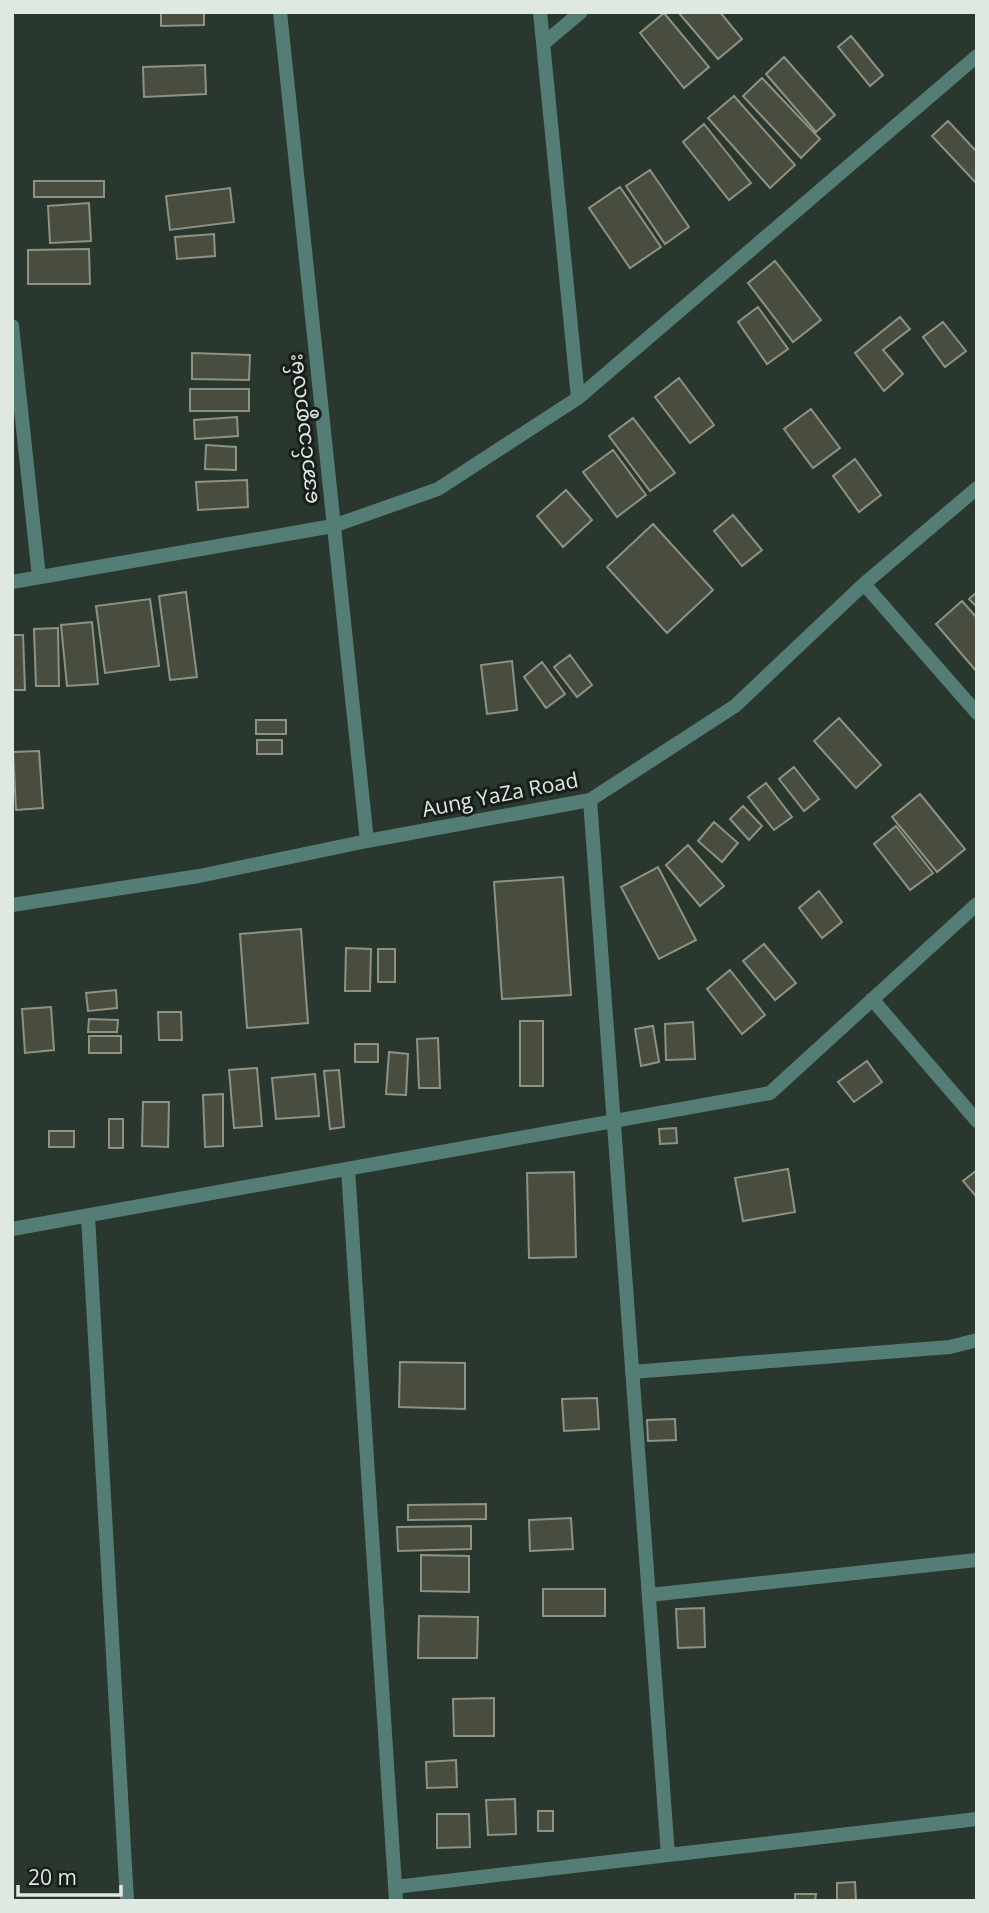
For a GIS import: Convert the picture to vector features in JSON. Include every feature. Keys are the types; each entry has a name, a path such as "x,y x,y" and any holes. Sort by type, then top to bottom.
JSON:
{"street":[{"name":"အောင်သစ္စာလမ်း","path":"279,12 367,841"},
{"path":"540,12 578,398"},
{"path":"543,44 581,12"},
{"path":"12,582 333,526 438,489 578,398 977,56"},
{"path":"12,326 39,577"},
{"name":"Aung YaZa Road","path":"12,905 199,876 367,841 590,800 736,706 864,584 977,488"},
{"path":"864,584 977,713"},
{"path":"590,800 668,1855"},
{"path":"12,1230 769,1093 977,904"},
{"path":"872,999 977,1121"},
{"path":"348,1169 396,1894 668,1855 977,1819"},
{"path":"88,1216 127,1901"},
{"path":"632,1372 950,1347 977,1340"},
{"path":"649,1595 977,1560"}],"building":[{"path":"161,12 204,12 204,25 161,26"},
{"path":"678,12 720,12 742,39 718,59"},
{"path":"664,13 709,67 684,88 640,33"},
{"path":"851,36 883,75 870,86 838,47"},
{"path":"784,57 835,115 816,132 766,74"},
{"path":"205,65 206,94 144,97 143,67"},
{"path":"762,78 820,139 801,158 743,96"},
{"path":"734,96 795,165 770,188 708,118"},
{"path":"948,121 977,152 977,184 932,136"},
{"path":"704,124 751,183 729,200 683,142"},
{"path":"650,170 689,227 665,244 626,186"},
{"path":"34,181 104,181 104,197 34,197"},
{"path":"620,187 661,247 630,268 589,208"},
{"path":"230,188 234,222 170,230 166,196"},
{"path":"89,203 91,241 50,243 48,206"},
{"path":"214,234 215,256 177,259 175,237"},
{"path":"89,249 90,284 28,284 28,250"},
{"path":"775,261 821,320 793,342 748,283"},
{"path":"758,307 788,349 767,364 738,322"},
{"path":"900,317 910,329 883,350 903,374 884,391 855,353"},
{"path":"943,322 966,351 945,367 923,337"},
{"path":"192,353 250,355 249,380 192,379"},
{"path":"679,378 714,425 690,443 655,397"},
{"path":"190,389 249,389 249,411 190,411"},
{"path":"811,409 840,448 813,468 784,429"},
{"path":"237,417 238,436 195,439 194,420"},
{"path":"633,418 675,473 650,491 609,436"},
{"path":"206,445 236,447 236,470 205,469"},
{"path":"613,450 646,495 617,517 583,472"},
{"path":"855,459 881,495 859,512 833,476"},
{"path":"247,480 248,507 198,510 196,482"},
{"path":"566,490 592,520 563,547 537,516"},
{"path":"733,515 762,550 742,566 714,531"},
{"path":"653,524 713,590 667,633 607,567"},
{"path":"186,592 197,677 170,680 159,596"},
{"path":"977,592 977,607 969,599"},
{"path":"150,599 159,666 105,673 96,606"},
{"path":"962,601 977,618 977,672 936,624"},
{"path":"92,622 98,684 67,686 61,625"},
{"path":"58,628 59,686 36,686 34,629"},
{"path":"12,635 23,635 25,690 12,690"},
{"path":"570,655 592,685 577,697 554,667"},
{"path":"512,661 517,710 487,714 481,665"},
{"path":"542,662 565,694 546,708 524,677"},
{"path":"839,718 881,765 856,788 814,741"},
{"path":"256,720 286,720 286,734 256,734"},
{"path":"257,740 282,740 282,754 257,754"},
{"path":"39,751 43,808 16,810 13,752"},
{"path":"794,767 819,799 804,811 779,779"},
{"path":"766,783 792,817 774,830 748,797"},
{"path":"920,794 965,849 937,872 892,817"},
{"path":"743,806 762,826 749,840 730,819"},
{"path":"714,822 738,843 722,862 698,841"},
{"path":"896,826 933,873 910,890 874,844"},
{"path":"688,845 724,886 700,906 666,865"},
{"path":"658,867 696,940 659,959 621,887"},
{"path":"563,877 571,995 502,999 494,882"},
{"path":"819,891 842,922 822,938 799,908"},
{"path":"301,929 308,1023 247,1028 240,934"},
{"path":"764,944 796,983 775,1000 743,961"},
{"path":"346,948 371,949 370,991 345,991"},
{"path":"378,949 395,949 395,982 378,982"},
{"path":"730,970 765,1015 742,1034 707,989"},
{"path":"116,990 117,1008 88,1011 86,993"},
{"path":"51,1007 54,1050 25,1053 22,1009"},
{"path":"158,1012 181,1012 182,1040 159,1040"},
{"path":"89,1019 118,1020 117,1032 88,1032"},
{"path":"520,1021 543,1021 543,1086 520,1086"},
{"path":"693,1022 695,1059 666,1060 665,1024"},
{"path":"653,1026 659,1062 641,1066 635,1029"},
{"path":"89,1036 121,1036 121,1053 89,1053"},
{"path":"438,1038 440,1088 419,1088 417,1039"},
{"path":"355,1044 378,1044 378,1062 355,1062"},
{"path":"389,1052 408,1054 406,1095 386,1094"},
{"path":"867,1061 882,1082 854,1102 838,1082"},
{"path":"257,1068 262,1126 234,1128 229,1070"},
{"path":"339,1070 344,1127 330,1129 324,1071"},
{"path":"315,1074 319,1116 276,1119 272,1078"},
{"path":"223,1094 223,1146 205,1147 203,1095"},
{"path":"143,1102 169,1102 168,1147 142,1146"},
{"path":"109,1119 123,1119 123,1148 109,1148"},
{"path":"676,1128 677,1143 660,1144 659,1129"},
{"path":"49,1131 74,1131 74,1147 49,1147"},
{"path":"788,1169 795,1212 743,1221 735,1178"},
{"path":"977,1170 977,1193 975,1195 963,1181"},
{"path":"574,1172 576,1257 529,1258 527,1173"},
{"path":"400,1362 465,1363 465,1409 399,1407"},
{"path":"597,1398 599,1429 564,1431 562,1399"},
{"path":"675,1419 676,1440 648,1441 647,1420"},
{"path":"486,1504 486,1519 408,1520 408,1505"},
{"path":"571,1518 573,1549 530,1551 529,1520"},
{"path":"471,1526 471,1549 398,1551 397,1527"},
{"path":"421,1555 469,1556 469,1592 421,1591"},
{"path":"543,1589 605,1589 605,1616 543,1616"},
{"path":"704,1608 705,1647 678,1648 676,1609"},
{"path":"419,1616 478,1617 477,1658 418,1658"},
{"path":"494,1698 494,1736 454,1736 453,1699"},
{"path":"456,1760 457,1787 427,1788 426,1762"},
{"path":"515,1799 516,1834 488,1835 486,1800"},
{"path":"538,1811 553,1811 553,1831 538,1831"},
{"path":"437,1814 469,1814 470,1847 437,1848"},
{"path":"855,1882 856,1901 837,1901 837,1883"},
{"path":"795,1894 816,1894 815,1901 795,1901"}]}
